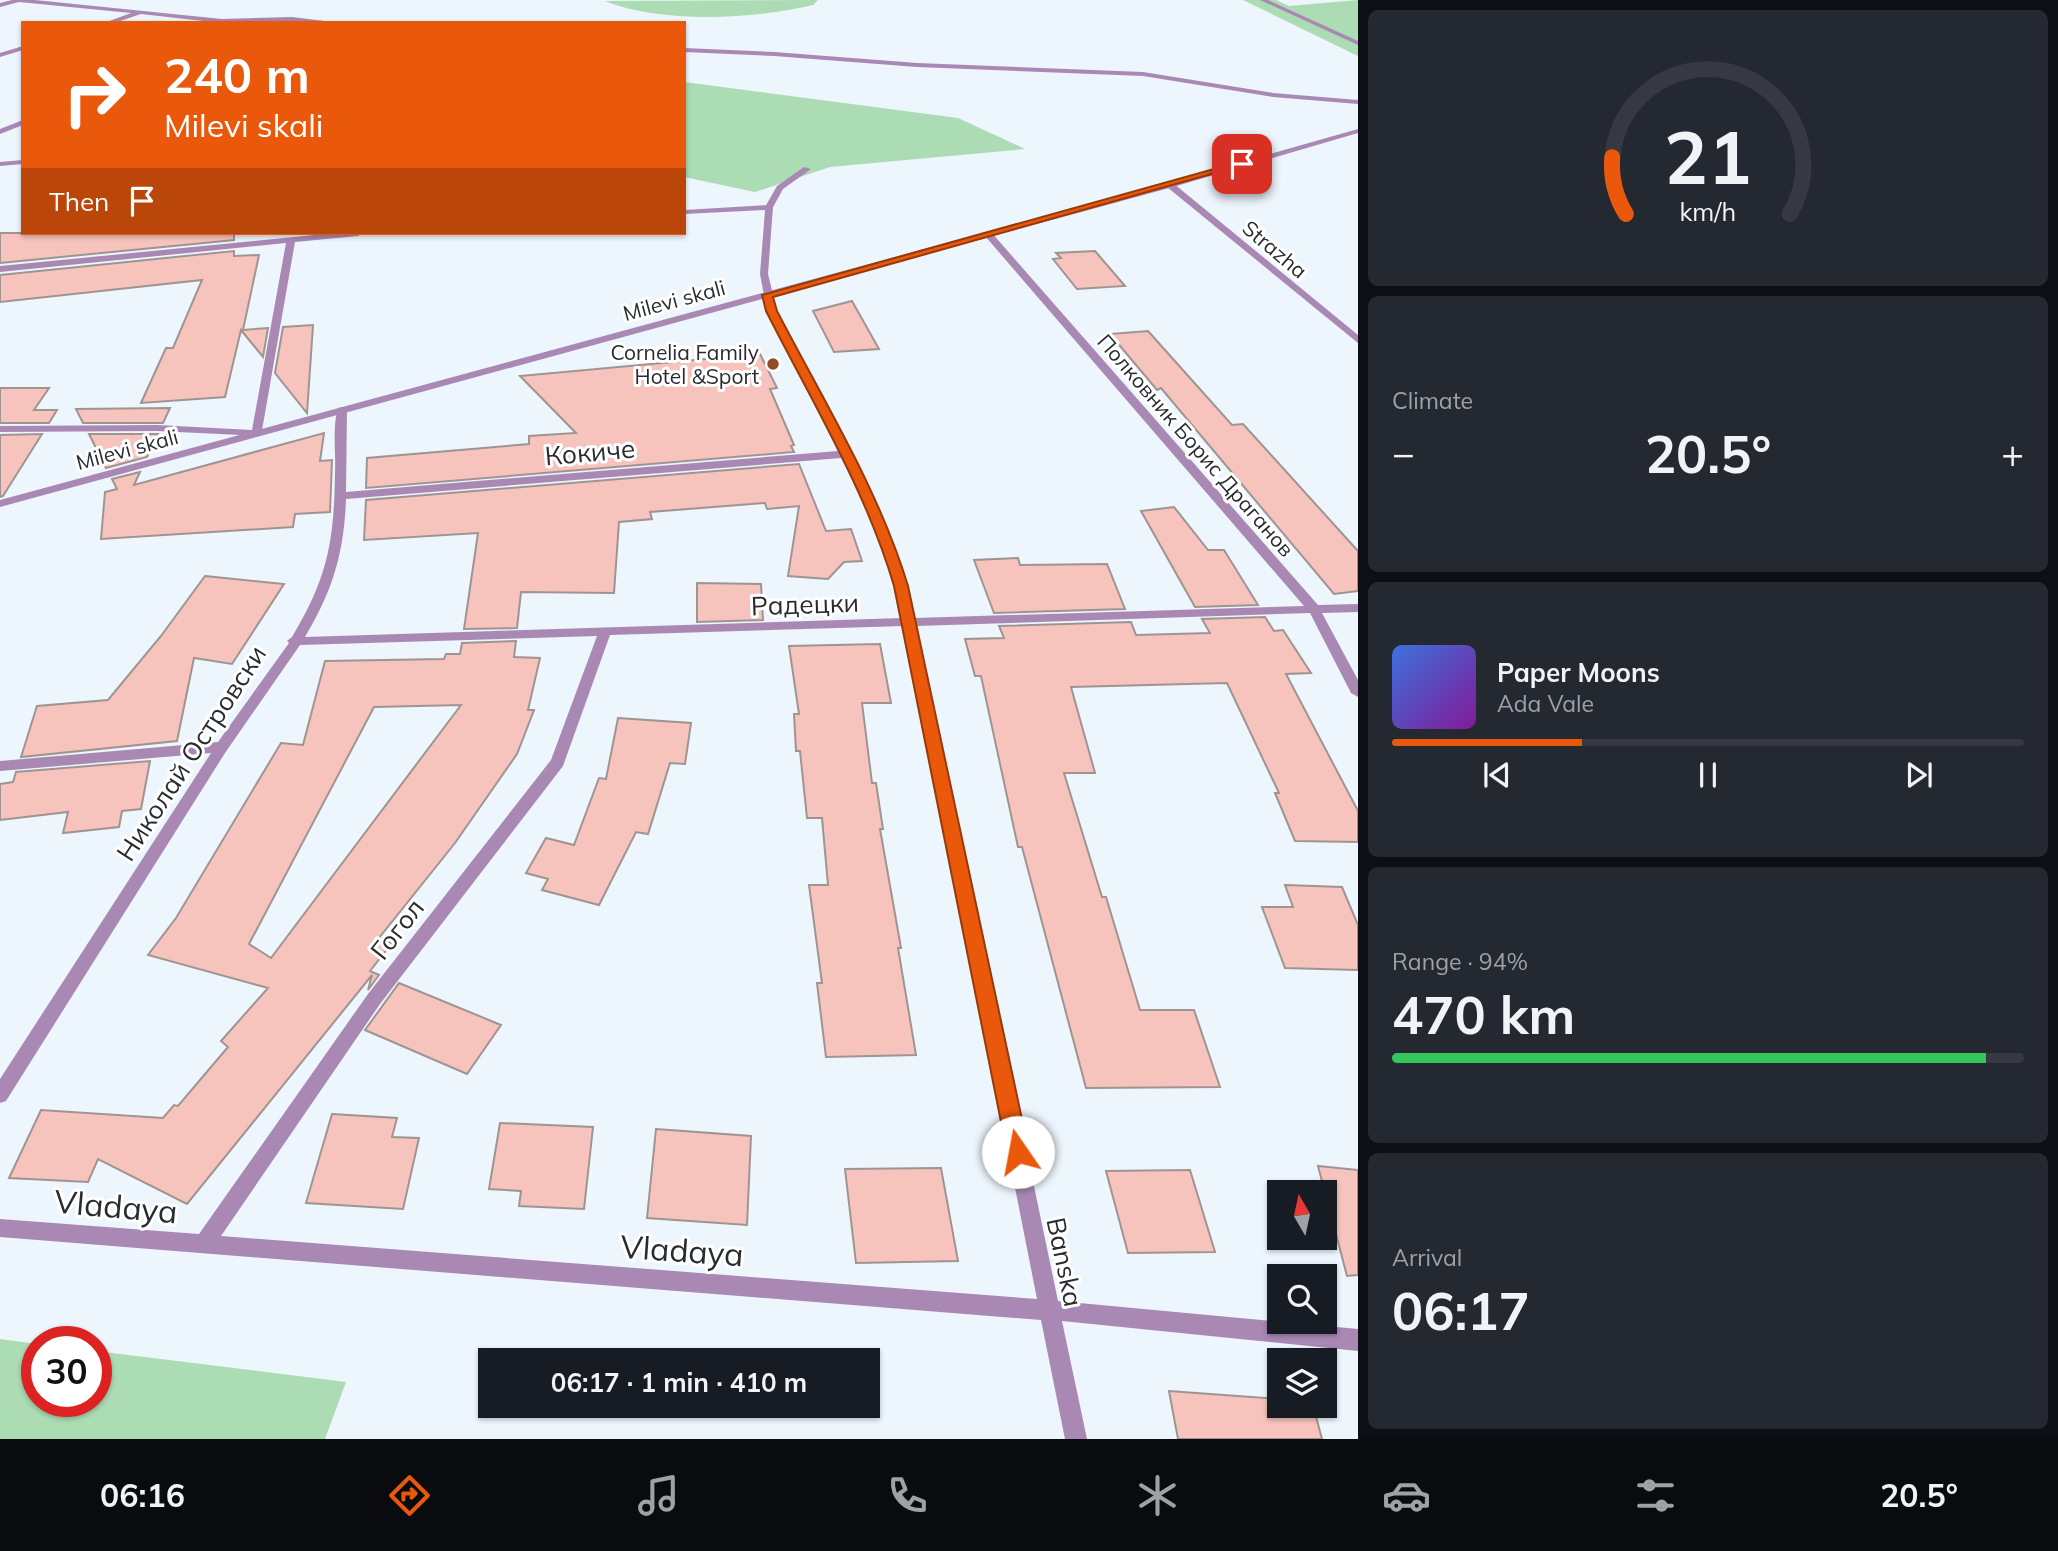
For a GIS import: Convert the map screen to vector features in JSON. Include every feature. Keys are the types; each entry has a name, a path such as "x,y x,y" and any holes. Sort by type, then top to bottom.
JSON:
{"street":[{"path":"0,5 18,0 146,11 218,21"},
{"path":"1264,0 1358,43"},
{"path":"114,21 146,11"},
{"path":"250,21 324,21"},
{"path":"0,55 21,49"},
{"path":"686,50 917,65 1143,74 1273,95 1358,102"},
{"path":"0,132 21,123"},
{"name":"Milevi skali","path":"0,504 1170,185 1358,131"},
{"path":"0,164 21,162"},
{"path":"686,212 769,207 780,188 807,169"},
{"name":"Strazha","path":"1170,185 1356,336"},
{"name":"Banska","path":"769,207 764,274 772,311 845,454 891,552 910,624 1076,1439"},
{"name":"Полковник Борис Драганов","path":"988,234 1314,609 1358,693"},
{"path":"0,270 291,239 307,235"},
{"path":"0,429 157,428 257,434 291,239"},
{"name":"Николай Островски","path":"0,1095 319,600 331,571 339,496 342,410"},
{"name":"Кокиче","path":"339,496 845,454"},
{"name":"Радецки","path":"295,641 1358,608"},
{"name":"Гогол","path":"203,1245 374,999 558,762 605,632"},
{"path":"0,766 222,747"},
{"name":"Vladaya","path":"0,1228 1051,1310 1358,1340"}],"green space":[{"path":"818,0 813,5 790,10 708,17 653,13 605,1"},
{"path":"1243,0 1276,0 1289,6 1358,0 1358,56"},
{"path":"686,82 958,118 1025,149 830,167 755,192 686,177"},
{"path":"0,1339 21,1342 21,1417 112,1417 112,1353 346,1382 325,1439 0,1439"}],"building":[{"path":"0,233 234,235 234,240 0,263"},
{"path":"234,251 234,256 259,255 243,330 268,328 263,357 241,330 225,397 141,403 166,348 173,348 202,280 0,302 0,275"},
{"path":"1095,251 1125,286 1077,289 1053,259 1061,258 1056,253"},
{"path":"852,301 879,349 834,352 813,311"},
{"path":"313,325 307,413 275,373 283,327"},
{"path":"1148,331 1232,425 1243,424 1358,551 1358,591 1334,594 1161,388 1157,390 1110,334"},
{"path":"760,354 777,388 770,389 794,445 791,446 794,452 366,488 367,458 529,444 529,436 576,433 520,376"},
{"path":"0,388 49,388 34,410 57,410 49,423 0,423"},
{"path":"170,408 163,423 83,423 76,409"},
{"path":"324,433 320,461 332,460 330,512 295,514 293,527 101,539 105,492 117,489 112,479 140,472 134,485"},
{"path":"42,434 3,496 0,497 0,435"},
{"path":"89,434 158,434 147,457 106,468"},
{"path":"799,464 826,531 851,529 862,561 844,562 828,579 788,576 799,506 767,509 765,503 650,512 652,519 619,522 614,593 521,592 517,628 464,629 478,533 364,540 366,500"},
{"path":"1174,507 1208,550 1224,550 1258,605 1195,607 1141,511"},
{"path":"1018,558 1020,565 1107,564 1125,609 994,613 974,560"},
{"path":"205,576 284,584 232,664 194,658 177,741 21,757 37,706 108,700 161,636"},
{"path":"697,583 761,584 763,620 697,622"},
{"path":"1265,617 1274,631 1283,630 1311,673 1286,674 1358,811 1358,842 1295,841 1275,793 1279,793 1227,683 1071,687 1095,773 1064,773 1102,897 1106,897 1140,1010 1194,1010 1220,1087 1086,1088 1022,847 1018,847 981,676 975,676 965,639 1004,638 999,626 1131,622 1136,635 1210,633 1202,619"},
{"path":"516,641 514,657 540,658 528,710 534,710 517,754 455,843 379,938 392,943 370,971 379,975 368,990 372,975 187,1204 98,1159 88,1182 9,1178 41,1110 163,1118 174,1105 178,1106 228,1047 221,1041 268,988 148,955 176,918 281,743 303,745 325,661 444,659 446,654 460,654 462,643","holes":["461,705 271,958 249,944 374,707"]},
{"path":"880,644 891,703 862,703 872,783 876,783 883,829 880,829 916,1055 826,1057 817,983 822,983 809,885 828,885 822,818 807,818 800,751 796,751 794,714 799,714 789,646"},
{"path":"618,718 691,723 685,764 670,763 648,834 636,832 599,905 542,890 548,879 526,873 546,838 574,845 599,778 606,779"},
{"path":"150,761 141,809 122,811 119,827 63,833 68,812 0,820 0,784 13,782 16,772"},
{"path":"1285,885 1342,887 1358,925 1358,970 1285,968 1262,907 1293,907"},
{"path":"399,983 501,1025 467,1074 365,1030"},
{"path":"332,1114 397,1118 392,1137 419,1138 403,1209 306,1203"},
{"path":"500,1123 593,1127 584,1209 519,1206 521,1191 489,1189"},
{"path":"656,1129 751,1136 747,1225 647,1218"},
{"path":"1318,1166 1358,1170 1358,1275 1347,1276 1337,1238 1337,1180 1322,1180"},
{"path":"941,1168 958,1261 856,1263 845,1169"},
{"path":"1190,1170 1215,1252 1128,1253 1106,1171"},
{"path":"1169,1391 1267,1398 1267,1418 1316,1418 1322,1439 1178,1439"}],"place":[{"name":"Cornelia Family Hotel &Sport","path":"773,364"}],"route":[{"path":"1018,1152 901,586 891,552 873,509 772,311 767,295 1242,164"}]}
